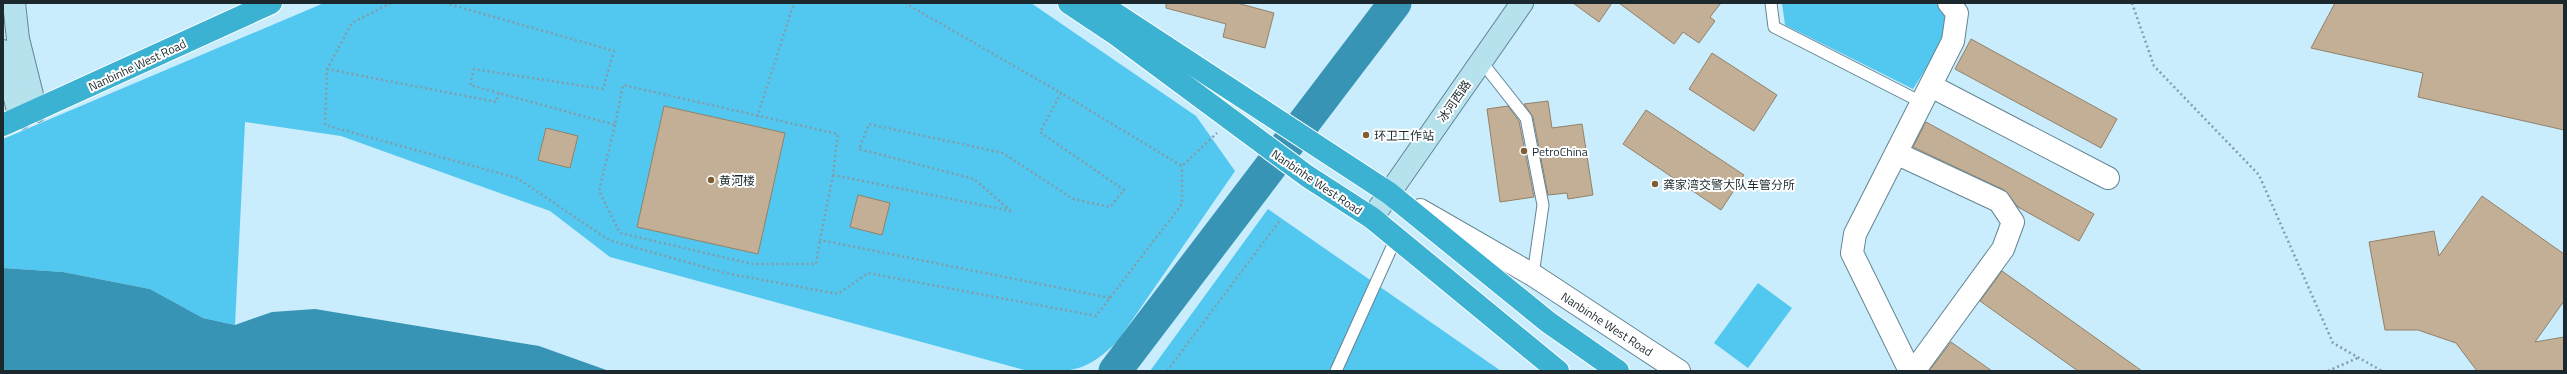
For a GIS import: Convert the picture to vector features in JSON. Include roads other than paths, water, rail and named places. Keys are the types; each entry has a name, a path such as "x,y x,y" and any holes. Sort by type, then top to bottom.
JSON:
{"highway":[{"name":"Nanbinhe West Road","path":"18,111 236,3"},
{"name":"Nanbinhe West Road","path":"18,111 271,3"},
{"name":"Nanbinhe West Road","path":"1069,3 1114,33 1259,142 1307,176 1372,218 1558,371"},
{"name":"Nanbinhe West Road","path":"1099,3 1390,193 1548,322 1618,371"}],"main road":[{"path":"14,3 18,39 18,111"},
{"name":"冰河西路","path":"1372,218 1522,3"},
{"path":"3,51 18,111"}],"street":[{"path":"1910,371 1852,253 1854,234 1898,154 1953,41 1957,13 1949,3"},
{"path":"1927,94 2108,178"},
{"path":"1898,154 1999,201 2013,222 2003,249 1914,371"},
{"name":"Nanbinhe West Road","path":"1390,193 1533,275 1679,371"}],"lane":[{"path":"1771,3 1774,27 1927,94"},
{"path":"1481,62 1526,118 1543,205 1533,275"},
{"path":"1336,371 1396,238"}],"waterway":[{"path":"1115,371 1395,3"}],"place":[{"name":"环卫工作站","path":"1366,135"},
{"name":"PetroChina","path":"1524,151"},
{"name":"黄河楼","path":"711,180"},
{"name":"龚家湾交警大队车管分所","path":"1655,184"}]}
